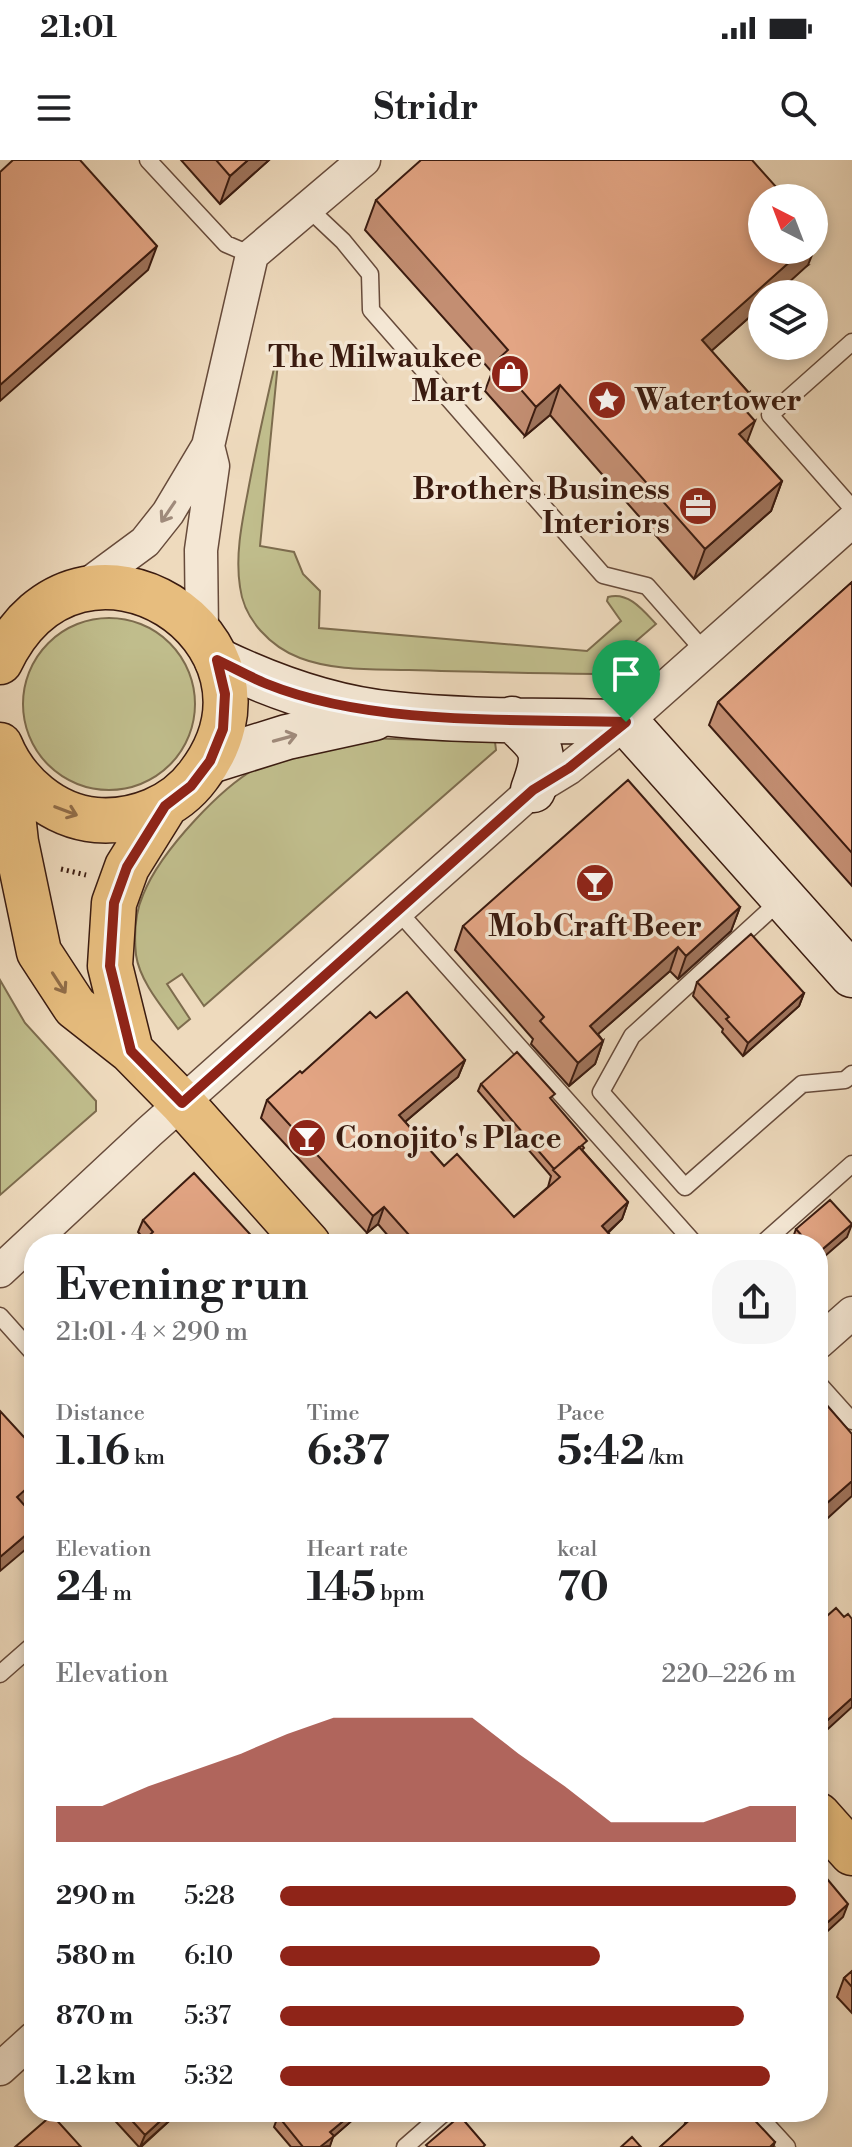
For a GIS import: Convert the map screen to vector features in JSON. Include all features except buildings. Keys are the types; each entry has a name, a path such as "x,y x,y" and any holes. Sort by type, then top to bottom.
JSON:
{"main road":[{"path":"0,610 115,587 148,593 178,610 210,647 225,694 223,729 210,761 191,786 165,806 131,818 95,820 60,810 30,791 3,754"},
{"path":"0,662 10,640 31,616 69,594"},
{"path":"3,754 16,842 39,952 75,1007 131,1051 299,1234"},
{"path":"131,1051 110,966 114,903 127,867 165,806"},
{"path":"828,1826 852,1853"}],"street":[{"path":"69,594 145,542 168,513 208,446 252,255 364,160"},
{"path":"208,446 213,466 201,550 210,647 268,685 391,714 626,722 852,975"},
{"path":"40,1234 533,790 569,768 626,722 852,519"},
{"path":"210,761 287,737 391,714"},
{"path":"512,719 541,749 542,767 533,790"},
{"path":"0,1271 24,1249"},
{"path":"828,1334 852,1313"},
{"path":"0,2069 24,2047"}],"lane":[{"path":"148,160 226,244 252,255"},
{"path":"308,208 343,241 370,274 371,310 603,575 647,586 705,652"},
{"path":"852,342 770,415 852,519"},
{"path":"783,898 632,1036 601,1092 685,1187 802,1084 845,1080 852,1074"},
{"path":"397,910 686,1234"},
{"path":"773,1234 852,1164"},
{"path":"0,1316 24,1343"},
{"path":"828,1394 852,1421"},
{"path":"0,1674 24,1653"},
{"path":"405,2147 434,2122"},
{"path":"764,2122 787,2147"}],"path":[{"path":"57,868 96,877"}],"shaded area":[{"path":"280,342 260,546 294,552 303,574 320,591 319,628 587,651 621,621 607,601 608,597 615,596 635,603 656,624 598,674 354,668 313,662 279,647 261,631 247,610 240,587 238,563 246,503"},
{"path":"109,618 142,624 170,643 189,671 195,704 189,737 170,765 142,784 109,790 76,784 48,765 29,737 23,704 29,671 48,643 76,624"},
{"path":"361,738 495,742 496,750 204,1006 182,974 167,984 190,1019 178,1029 147,985 136,955 137,917 151,878 195,820 249,772 289,755"},
{"path":"0,980 25,1023 96,1101 96,1111 0,1195"}],"place":[{"name":"The Milwaukee Mart","path":"510,374"},
{"name":"Watertower","path":"607,400"},
{"name":"Brothers Business Interiors","path":"698,506"},
{"name":"MobCraft Beer","path":"595,883"},
{"name":"Conojito's Place","path":"307,1138"}],"route":[{"path":"217,660 268,685 391,714 626,722 569,768 533,790 182,1103 131,1051 110,966 114,903 127,867 165,806 191,786 210,761 223,729 225,694 217,660"}]}
